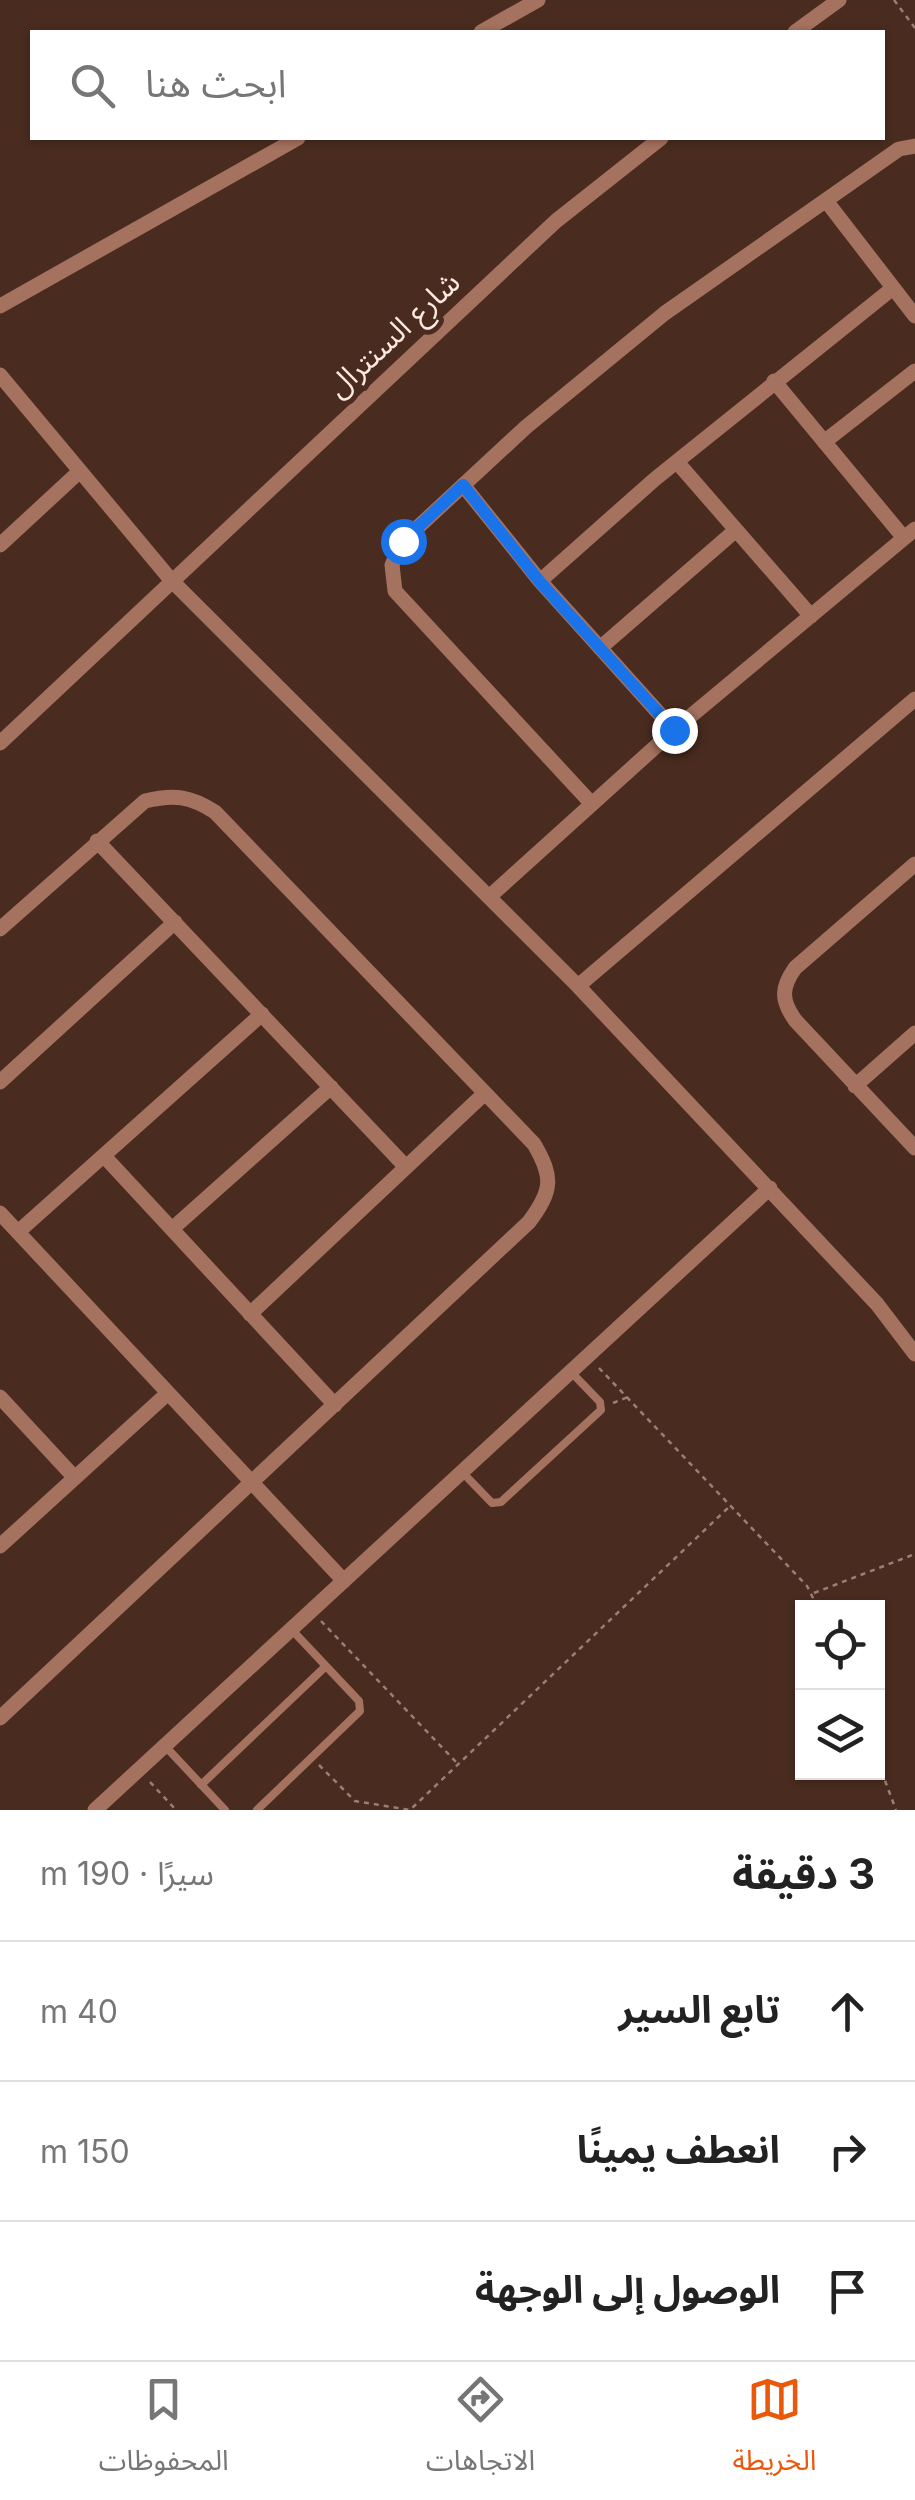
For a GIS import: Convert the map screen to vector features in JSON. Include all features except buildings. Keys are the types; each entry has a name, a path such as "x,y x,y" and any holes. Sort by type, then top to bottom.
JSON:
{"street":[{"path":"485,30 538,0"},
{"path":"798,30 839,0"},
{"path":"0,306 294,140"},
{"name":"شارع السنترال","path":"0,743 556,221 658,140"},
{"path":"591,804 395,591 392,565 403,541 526,427 665,314 907,148"},
{"path":"827,202 915,316"},
{"path":"540,582 677,462 892,288"},
{"path":"824,442 915,371"},
{"path":"0,375 171,580 578,986 877,1304 915,1354"},
{"path":"488,897 674,730 909,534 774,381"},
{"path":"677,462 811,616"},
{"path":"0,546 80,471"},
{"path":"463,485 540,582 674,730"},
{"path":"600,648 736,530"},
{"path":"578,986 915,699"},
{"path":"0,929 145,801 170,795 194,798 215,812 534,1144 545,1162 550,1184 543,1203 529,1222 0,1718"},
{"path":"98,841 406,1167"},
{"path":"915,864 795,968 784,984 784,1004 795,1020 915,1148"},
{"path":"0,1082 174,922"},
{"path":"18,1232 262,1014"},
{"path":"855,1086 915,1033"},
{"path":"172,1229 330,1087"},
{"path":"250,1314 484,1093"},
{"path":"104,1156 336,1406"},
{"path":"96,1810 770,1188"},
{"path":"0,1213 344,1581"},
{"path":"0,1546 168,1393"},
{"path":"0,1398 75,1478"}],"lane":[{"path":"907,148 915,138"},
{"path":"462,1472 492,1503 501,1502 602,1406 571,1372"},
{"path":"256,1810 357,1717 361,1706 291,1629"},
{"path":"201,1785 326,1666"},
{"path":"165,1746 225,1810"}],"path":[{"path":"894,0 915,28"},
{"path":"588,1356 815,1600"},
{"path":"602,1406 628,1397"},
{"path":"312,1758 355,1801 410,1810 730,1506"},
{"path":"812,1593 915,1554"},
{"path":"311,1611 458,1764"},
{"path":"138,1770 176,1810"},
{"path":"885,1780 896,1810"}],"route":[{"path":"403,541 463,485 540,582 674,730"}]}
